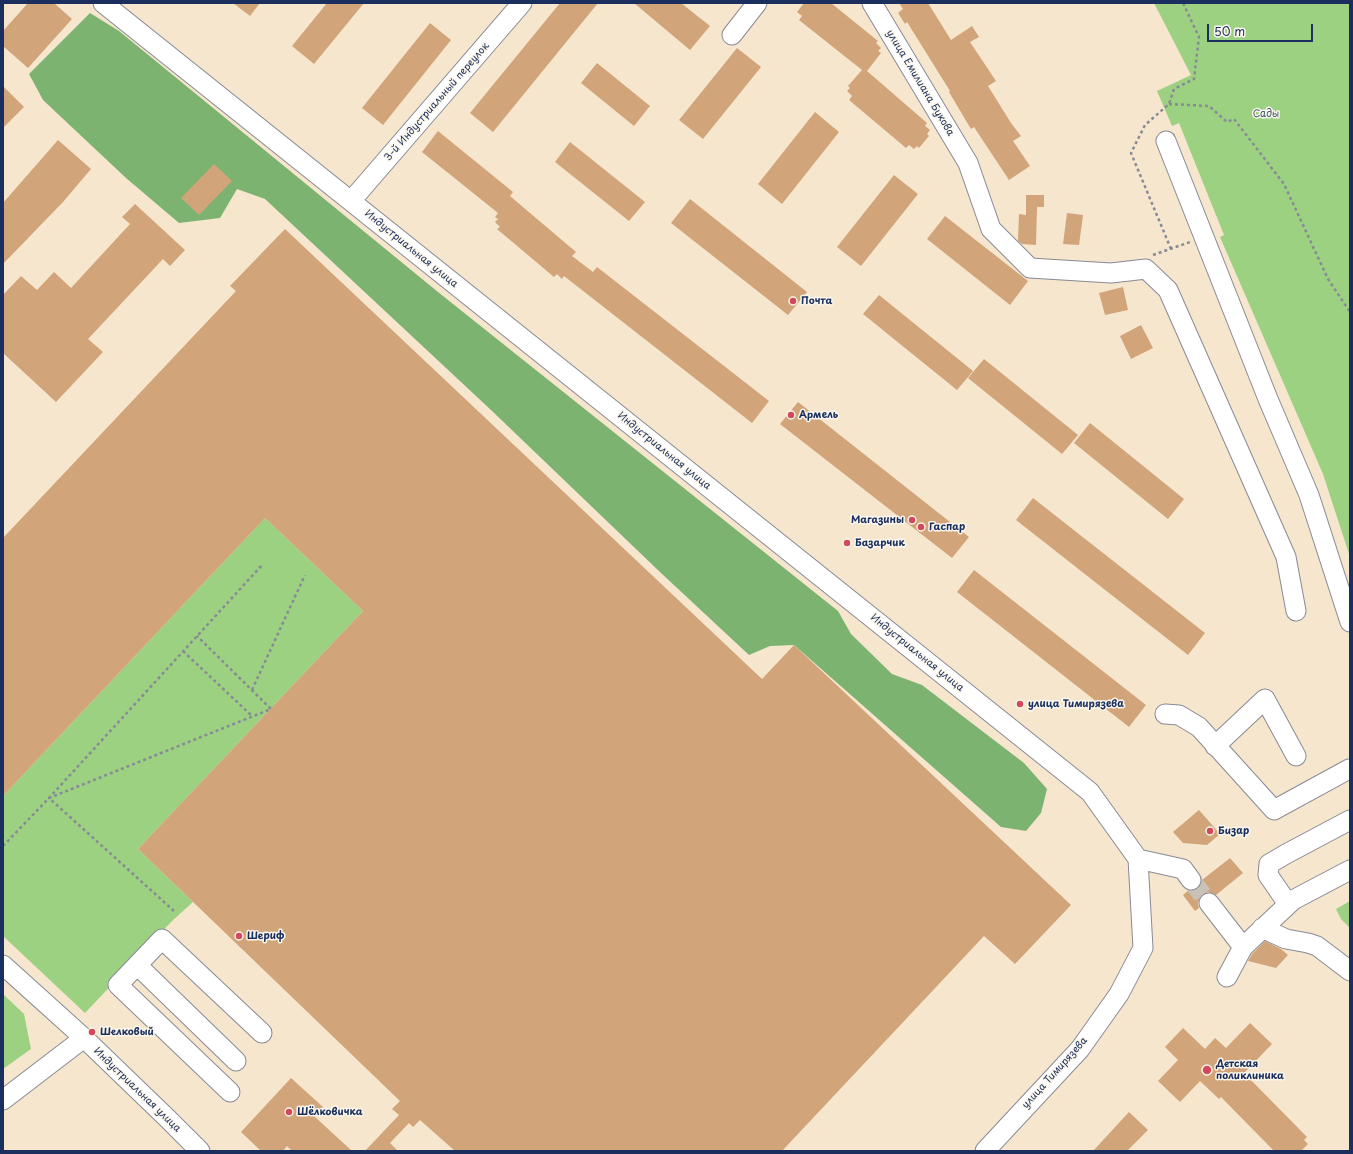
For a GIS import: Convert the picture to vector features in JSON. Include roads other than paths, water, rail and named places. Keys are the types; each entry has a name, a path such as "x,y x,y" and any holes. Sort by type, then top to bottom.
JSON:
{"street":[{"name":"Индустриальная улица","path":"103,3 1090,792 1138,859"},
{"path":"732,35 757,3"},
{"name":"улица Емилиана Букова","path":"872,3 968,163 991,229 1030,268 1111,273 1146,269 1168,290 1286,557 1296,610"},
{"name":"3-й Индустриальный переулок","path":"351,201 520,4"},
{"path":"1166,141 1268,399 1309,495 1350,622"},
{"path":"1216,746 1265,699 1296,756"},
{"path":"1165,714 1179,715 1199,727 1274,810 1349,770"},
{"path":"1288,904 1268,875 1269,864 1350,820"},
{"path":"1138,859 1182,869 1191,880"},
{"name":"улица Тимирязева","path":"985,1151 1080,1049 1119,994 1143,948 1138,859"},
{"path":"1227,977 1243,947 1288,904 1350,870"},
{"path":"1209,903 1243,947"},
{"path":"1262,928 1286,939 1317,946 1350,972"},
{"path":"230,1092 118,985 162,939 262,1033"},
{"name":"Индустриальная улица","path":"3,965 84,1038 200,1151"},
{"path":"137,965 236,1061"},
{"path":"3,1100 84,1038"}],"tunnel":[{"path":"1191,880 1209,903"}],"place":[{"name":"Почта","path":"793,301"},
{"name":"Армель","path":"791,415"},
{"name":"Магазины","path":"912,520"},
{"name":"Гаспар","path":"921,527"},
{"name":"Базарчик","path":"847,543"},
{"name":"улица Тимирязева","path":"1020,704"},
{"name":"Бизар","path":"1210,831"},
{"name":"Шериф","path":"239,936"},
{"name":"Шелковый","path":"92,1032"},
{"name":"Детская поликлиника","path":"1207,1070"},
{"name":"Шёлковичка","path":"289,1112"}],"park label":[{"name":"Сады","path":"1266,114"}]}
